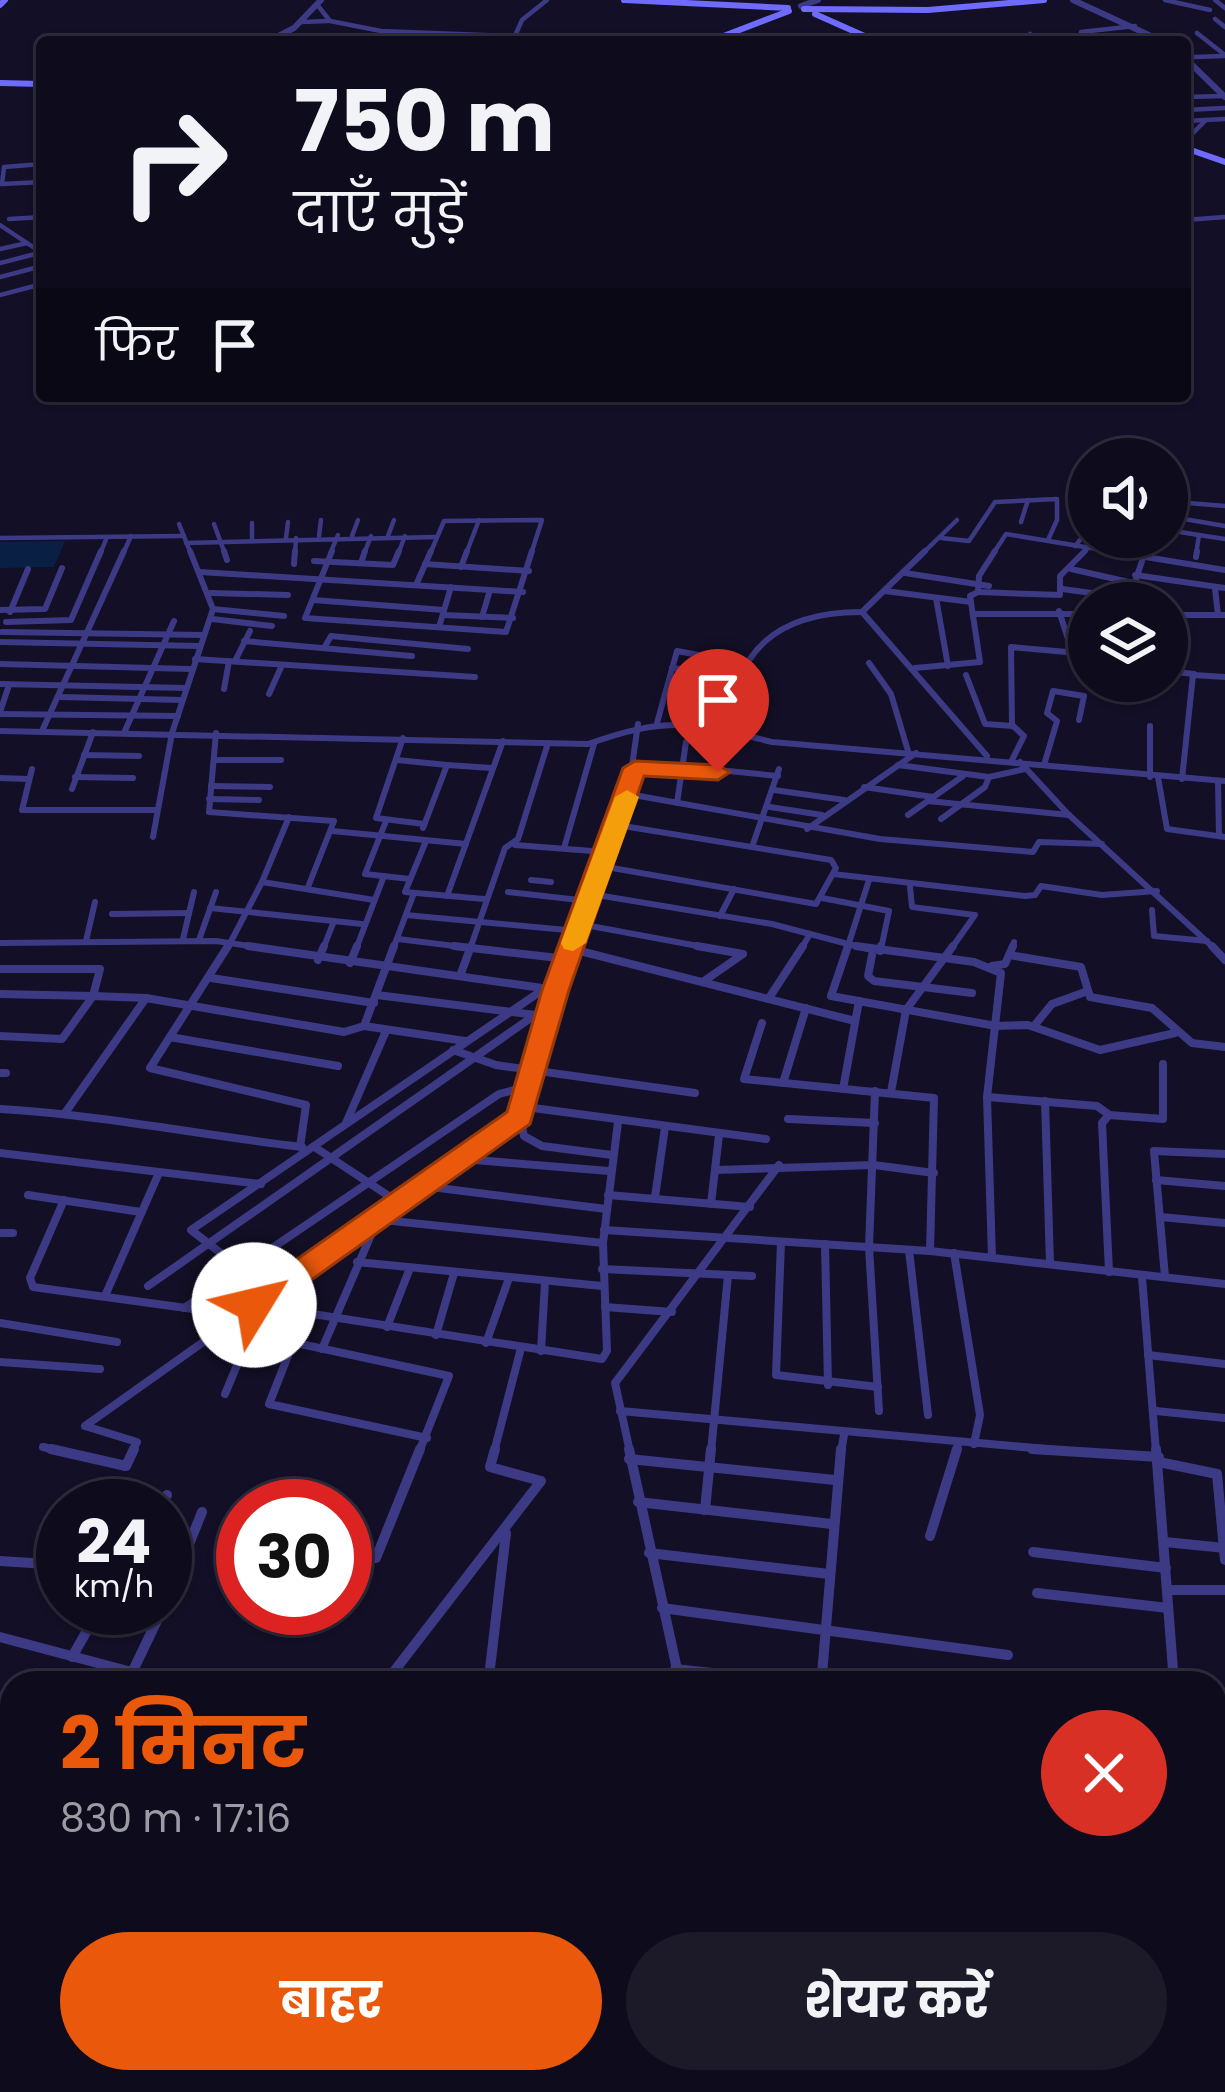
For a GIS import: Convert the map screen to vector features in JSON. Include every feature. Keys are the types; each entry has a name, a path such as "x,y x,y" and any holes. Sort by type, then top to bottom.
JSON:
{"main road":[{"path":"623,0 918,9 1024,0"},
{"path":"666,0 789,8"},
{"path":"803,8 914,11 1044,0"},
{"path":"722,36 789,8"},
{"path":"803,8 865,36"},
{"path":"0,83 36,84"},
{"path":"1191,150 1225,162"}],"street":[{"path":"515,36 522,20 547,0"},
{"path":"803,8 818,0"},
{"path":"1073,0 1156,36"},
{"path":"1082,0 1156,36"},
{"path":"1165,0 1210,10"},
{"path":"277,36 320,3 330,21"},
{"path":"1214,19 1225,27"},
{"path":"301,22 496,36"},
{"path":"1086,36 1081,32 1136,26"},
{"path":"1197,33 1225,56"},
{"path":"1191,56 1225,56"},
{"path":"1191,58 1225,94"},
{"path":"1191,97 1225,94"},
{"path":"1191,110 1225,108"},
{"path":"1191,120 1225,119"},
{"path":"1191,132 1206,120"},
{"path":"36,164 4,167 1,184 36,182"},
{"path":"9,219 36,217"},
{"path":"1191,220 1225,218"},
{"path":"0,224 36,248"},
{"path":"0,236 12,233"},
{"path":"0,249 27,243"},
{"path":"0,263 36,254"},
{"path":"0,277 36,268"},
{"path":"0,295 36,286"},
{"path":"1021,522 1028,500"},
{"path":"941,538 968,542 993,503 1061,502 1048,540"},
{"path":"1188,503 1225,506"},
{"path":"319,536 321,520"},
{"path":"352,536 358,520"},
{"path":"388,536 394,520"},
{"path":"461,567 478,520"},
{"path":"338,536 305,618 508,632 524,592 542,520 444,521 416,585"},
{"path":"862,612 957,520"},
{"path":"288,522 293,564"},
{"path":"1188,522 1222,525 1221,538 1188,530"},
{"path":"252,523 252,540"},
{"path":"152,837 172,733 212,614 211,593 179,524"},
{"path":"214,524 227,560"},
{"path":"915,668 980,662 970,594 978,588 1006,534 1068,545"},
{"path":"1196,557 1198,535"},
{"path":"0,538 131,536 221,542 436,536"},
{"path":"42,732 131,536"},
{"path":"361,563 371,536"},
{"path":"314,561 394,565 406,536"},
{"path":"6,622 71,620 106,537"},
{"path":"905,573 978,588 1057,596 1062,589 1060,576 1078,558"},
{"path":"1133,582 1143,558 1225,570"},
{"path":"424,564 529,571"},
{"path":"0,610 45,609 62,568"},
{"path":"1069,568 1225,588"},
{"path":"0,636 28,569"},
{"path":"200,572 524,592"},
{"path":"978,588 989,586"},
{"path":"439,627 451,587"},
{"path":"1188,613 1221,615 1215,588"},
{"path":"1062,589 1068,590"},
{"path":"482,616 490,590"},
{"path":"884,590 970,602"},
{"path":"211,593 288,595"},
{"path":"936,598 948,666"},
{"path":"313,600 514,618"},
{"path":"729,732 735,675 741,663 817,610 862,612 988,757"},
{"path":"1059,611 1068,639"},
{"path":"973,614 1068,612"},
{"path":"212,614 284,616"},
{"path":"212,614 272,626"},
{"path":"124,733 174,621"},
{"path":"224,689 232,661 250,631"},
{"path":"0,636 204,635"},
{"path":"0,636 84,644 200,646"},
{"path":"324,647 329,637 467,649"},
{"path":"244,640 412,656"},
{"path":"407,672 417,644"},
{"path":"1012,726 1012,646 1068,651"},
{"path":"657,723 679,650 741,663"},
{"path":"195,659 475,677"},
{"path":"868,663 888,688 913,752"},
{"path":"0,664 191,669"},
{"path":"268,694 282,664"},
{"path":"672,668 735,675"},
{"path":"1188,673 1225,677"},
{"path":"1182,779 1194,674"},
{"path":"966,675 985,724 1012,726 1024,736 1019,763"},
{"path":"178,716 0,713 4,684 186,688"},
{"path":"1044,765 1057,721 1047,712 1053,692 1084,696 1079,720"},
{"path":"61,697 182,700"},
{"path":"0,731 594,744 638,724 657,723 772,742 988,757 1154,777 1221,781 1222,836 1167,829 1154,777 1150,727"},
{"path":"43,1448 126,1466 137,1442 85,1426 520,1117 556,990 628,794 638,724"},
{"path":"72,789 94,732"},
{"path":"216,733 210,813 332,820 332,831 308,887"},
{"path":"403,738 376,818 424,824"},
{"path":"448,896 503,741"},
{"path":"677,802 686,742"},
{"path":"513,844 548,743"},
{"path":"564,848 594,744"},
{"path":"718,770 719,746"},
{"path":"807,829 913,752"},
{"path":"84,755 140,756"},
{"path":"214,760 281,760"},
{"path":"397,760 492,768"},
{"path":"897,765 989,777 1019,763"},
{"path":"1019,763 1225,960"},
{"path":"447,764 424,824 406,892 484,899"},
{"path":"635,768 778,773 752,848"},
{"path":"32,769 22,810 157,810"},
{"path":"908,815 964,775"},
{"path":"75,777 134,778"},
{"path":"941,819 985,787 989,777"},
{"path":"0,778 28,779"},
{"path":"211,786 270,787"},
{"path":"863,787 958,806 1072,815"},
{"path":"774,790 845,800"},
{"path":"628,794 807,829 982,850 1034,852 1040,842 1102,844"},
{"path":"209,800 259,800"},
{"path":"770,807 824,815"},
{"path":"289,817 231,944 152,1070 306,1105 300,1147"},
{"path":"386,821 364,874 410,879"},
{"path":"601,866 812,904 822,898 833,874 835,861 617,825"},
{"path":"332,831 466,844"},
{"path":"460,976 505,848 513,844 605,852"},
{"path":"833,874 1029,896 1041,886 1102,895 1157,891"},
{"path":"350,963 384,876"},
{"path":"868,880 829,993 996,1026 1034,1026 1100,1050 1175,1033"},
{"path":"536,894 541,881"},
{"path":"262,882 374,900"},
{"path":"891,1092 907,1010 919,986 975,914 912,907 910,886"},
{"path":"720,916 734,889"},
{"path":"183,939 194,892"},
{"path":"199,940 216,892"},
{"path":"508,892 589,897 720,916 845,945 991,966 1004,966 1014,941"},
{"path":"364,1026 414,893"},
{"path":"822,898 890,912 869,979 972,993"},
{"path":"86,941 95,902"},
{"path":"210,908 362,924"},
{"path":"1152,910 1154,936 1209,940"},
{"path":"112,914 189,913"},
{"path":"406,915 578,927 743,954 704,982"},
{"path":"318,959 334,921"},
{"path":"769,998 810,934"},
{"path":"398,939 567,959"},
{"path":"0,943 199,940 556,990"},
{"path":"572,949 855,1021"},
{"path":"1009,955 1081,967 1085,992"},
{"path":"991,966 1003,977 987,1097 992,1257"},
{"path":"0,969 98,967 93,996 62,1040 0,1036"},
{"path":"211,978 548,1016"},
{"path":"271,1292 191,1230 544,989"},
{"path":"1034,1026 1052,1004 1085,992 1152,1008 1175,1033 1192,1043 1225,1046"},
{"path":"0,994 146,998 344,1032 364,1026 465,1041"},
{"path":"64,1113 146,998"},
{"path":"843,1089 860,1001"},
{"path":"783,1083 806,1008"},
{"path":"148,1286 535,1016"},
{"path":"762,1022 741,1077 934,1097 930,1251"},
{"path":"345,1126 386,1031"},
{"path":"170,1036 338,1066"},
{"path":"453,1049 472,1060 532,1071 695,1093"},
{"path":"987,1097 1097,1106 1109,1115 1163,1119 1163,1064"},
{"path":"184,1308 366,1181 512,1087 530,1086"},
{"path":"875,1091 869,1247 880,1412"},
{"path":"1046,1102 1050,1264"},
{"path":"526,1107 766,1139"},
{"path":"0,1109 64,1113 316,1148 398,1202"},
{"path":"1109,1115 1102,1124 1109,1273"},
{"path":"520,1117 524,1136 542,1146 612,1155"},
{"path":"788,1120 875,1123"},
{"path":"254,1305 602,1359 607,1351 603,1243 618,1122"},
{"path":"655,1197 665,1127"},
{"path":"711,1204 719,1135"},
{"path":"1165,1277 1156,1149 1225,1154"},
{"path":"0,1153 261,1184"},
{"path":"461,1159 610,1171"},
{"path":"694,1671 675,1669 615,1383 779,1165"},
{"path":"716,1170 874,1165 934,1173"},
{"path":"105,1296 158,1175"},
{"path":"1156,1180 1225,1186"},
{"path":"422,1186 606,1209"},
{"path":"28,1195 141,1212"},
{"path":"608,1195 751,1207"},
{"path":"64,1200 31,1285 238,1315"},
{"path":"1161,1217 1225,1223"},
{"path":"375,1220 603,1243"},
{"path":"322,1349 375,1220"},
{"path":"604,1230 954,1253 1225,1284"},
{"path":"0,1233 13,1233"},
{"path":"781,1242 775,1373 828,1385 878,1387"},
{"path":"825,1244 828,1385"},
{"path":"909,1250 928,1414"},
{"path":"954,1253 980,1415 974,1444"},
{"path":"357,1262 602,1286"},
{"path":"387,1327 410,1268"},
{"path":"602,1269 752,1276"},
{"path":"436,1335 454,1273"},
{"path":"705,1510 728,1274"},
{"path":"1142,1277 1173,1671"},
{"path":"486,1343 509,1278"},
{"path":"541,1351 545,1282"},
{"path":"604,1307 672,1312"},
{"path":"0,1323 116,1342"},
{"path":"220,1326 446,1374 451,1380 376,1558"},
{"path":"225,1394 250,1334"},
{"path":"293,1343 268,1404 427,1438"},
{"path":"393,1671 421,1631 466,1584 541,1478 490,1467 521,1348"},
{"path":"1148,1355 1225,1364"},
{"path":"0,1362 100,1370"},
{"path":"1156,1411 1225,1418"},
{"path":"620,1412 1159,1459 1214,1471 1225,1560"},
{"path":"822,1671 836,1480 844,1435"},
{"path":"930,1536 958,1444"},
{"path":"629,1459 836,1480"},
{"path":"638,1502 832,1524"},
{"path":"192,1537 202,1512"},
{"path":"490,1671 506,1531"},
{"path":"1165,1542 1224,1548"},
{"path":"1033,1552 1166,1568"},
{"path":"650,1553 829,1574"},
{"path":"0,1561 36,1563"},
{"path":"1167,1590 1225,1590"},
{"path":"1037,1593 1168,1608"},
{"path":"662,1608 824,1626 1008,1655"},
{"path":"73,1657 85,1635"},
{"path":"133,1671 150,1635"},
{"path":"0,1637 111,1671"}],"water":[{"path":"65,541 54,567 0,568 0,542"}],"slow traffic":[{"path":"573,943 627,797"}],"route":[{"path":"254,1305 520,1117 556,990 635,768 718,772"}]}
